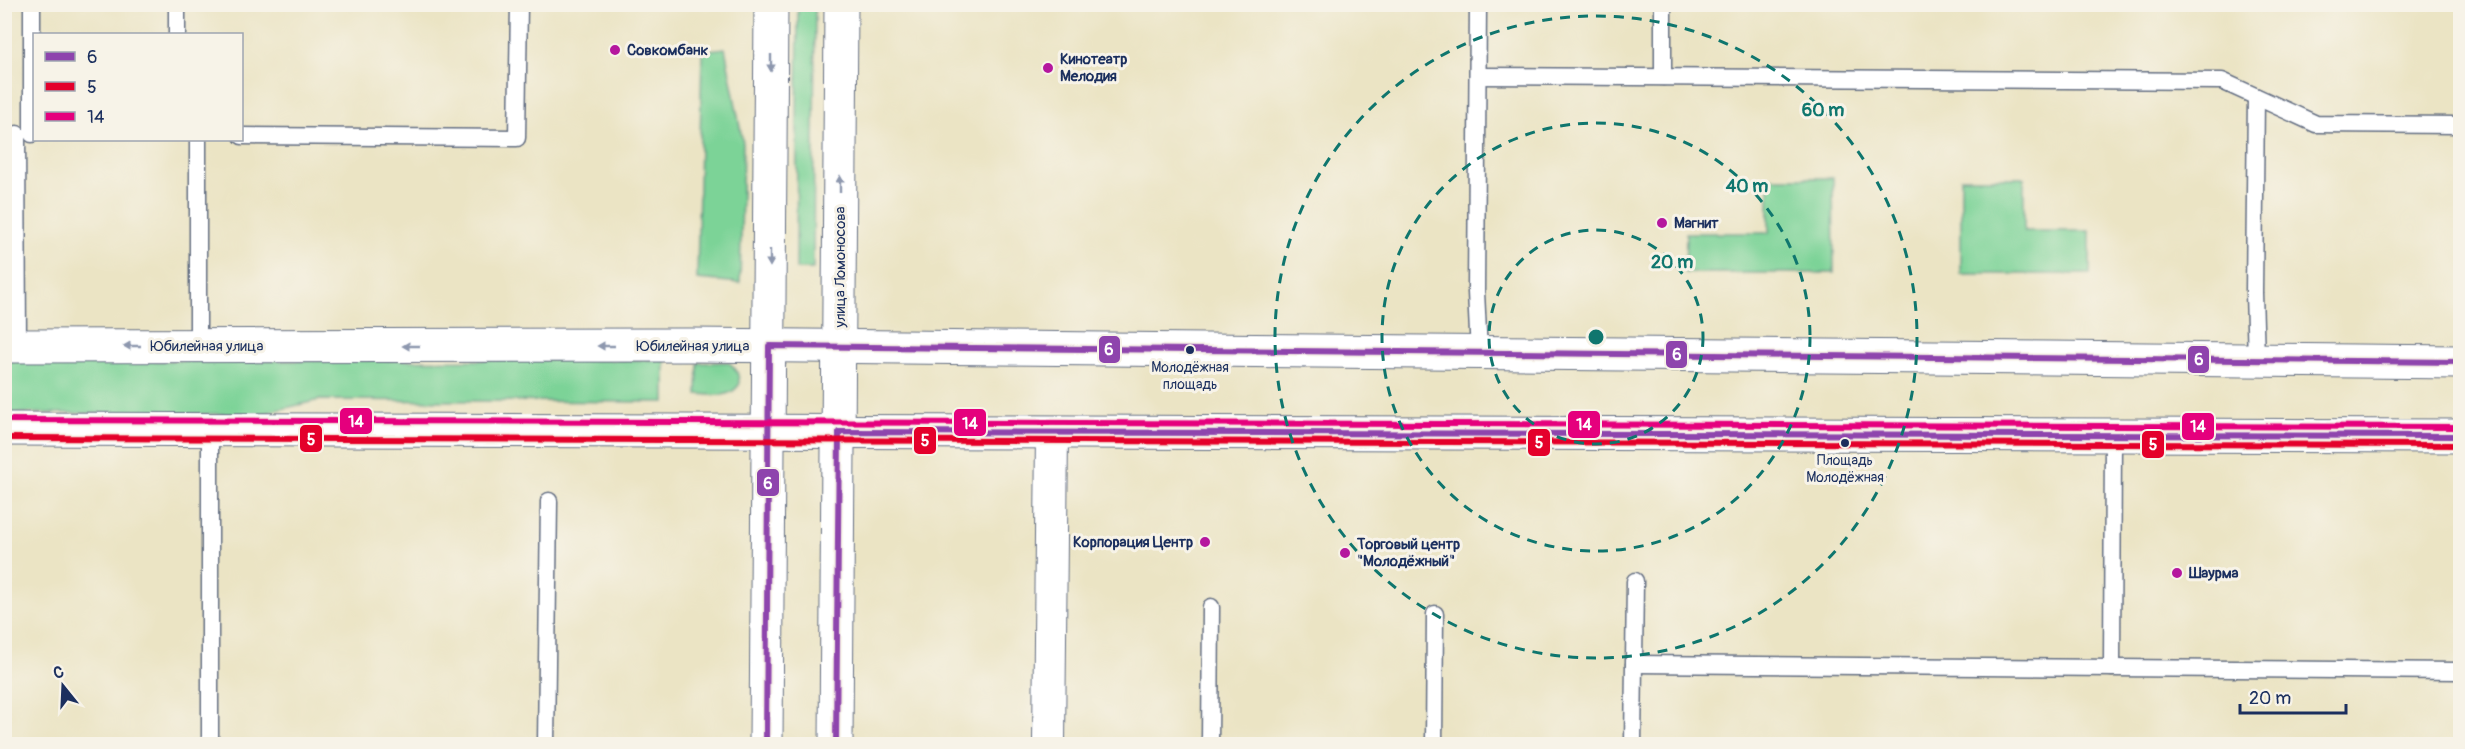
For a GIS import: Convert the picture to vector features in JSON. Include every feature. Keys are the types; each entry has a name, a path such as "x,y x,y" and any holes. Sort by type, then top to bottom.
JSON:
{"main road":[{"path":"766,744 771,4"},
{"name":"улица Ломоносова","path":"836,744 841,4"},
{"name":"Юбилейная улица","path":"11,346 769,346 2460,362"},
{"path":"4,429 2460,436"}],"street":[{"path":"1049,744 1052,432"}],"lane":[{"path":"11,346 22,134 32,4"},
{"path":"177,4 177,33"},
{"path":"243,135 518,138 519,4"},
{"path":"1478,4 1476,292 1479,353"},
{"path":"1663,4 1663,77"},
{"path":"1478,76 2222,81 2316,124 2460,125"},
{"path":"2256,97 2253,293 2256,360"},
{"path":"198,141 198,346"},
{"path":"210,430 210,744"},
{"path":"2112,668 2113,435"},
{"path":"546,744 549,501"},
{"path":"1634,744 1635,581"},
{"path":"1210,744 1211,607"},
{"path":"1434,744 1435,614"},
{"path":"1634,664 2460,671"}],"green space":[{"path":"798,5 815,5 813,269 796,269"},
{"path":"725,48 743,143 740,283 697,279 702,51"},
{"path":"1769,178 1833,178 1834,273 1685,273 1686,233 1769,233"},
{"path":"1961,178 2024,178 2024,231 2090,231 2090,274 1961,274"},
{"path":"665,360 665,402 319,400 261,414 5,413 5,361"},
{"path":"727,362 735,369 739,385 726,394 697,394 698,363"}],"transit line":[{"name":"6","path":"766,744 769,346 2460,362"},
{"name":"14","path":"4,420 2460,427"},
{"name":"6","path":"836,744 839,432 2460,436"},
{"name":"5","path":"4,438 2460,445"}],"place":[{"name":"Совкомбанк","path":"615,50"},
{"name":"Кинотеатр Мелодия","path":"1048,68"},
{"name":"Магнит","path":"1662,223"},
{"name":"Молодёжная площадь","path":"1190,350"},
{"name":"Площадь Молодёжная","path":"1845,443"},
{"name":"Корпорация Центр","path":"1205,542"},
{"name":"Торговый центр \"Молодёжный\"","path":"1345,553"},
{"name":"Шаурма","path":"2177,573"}]}
